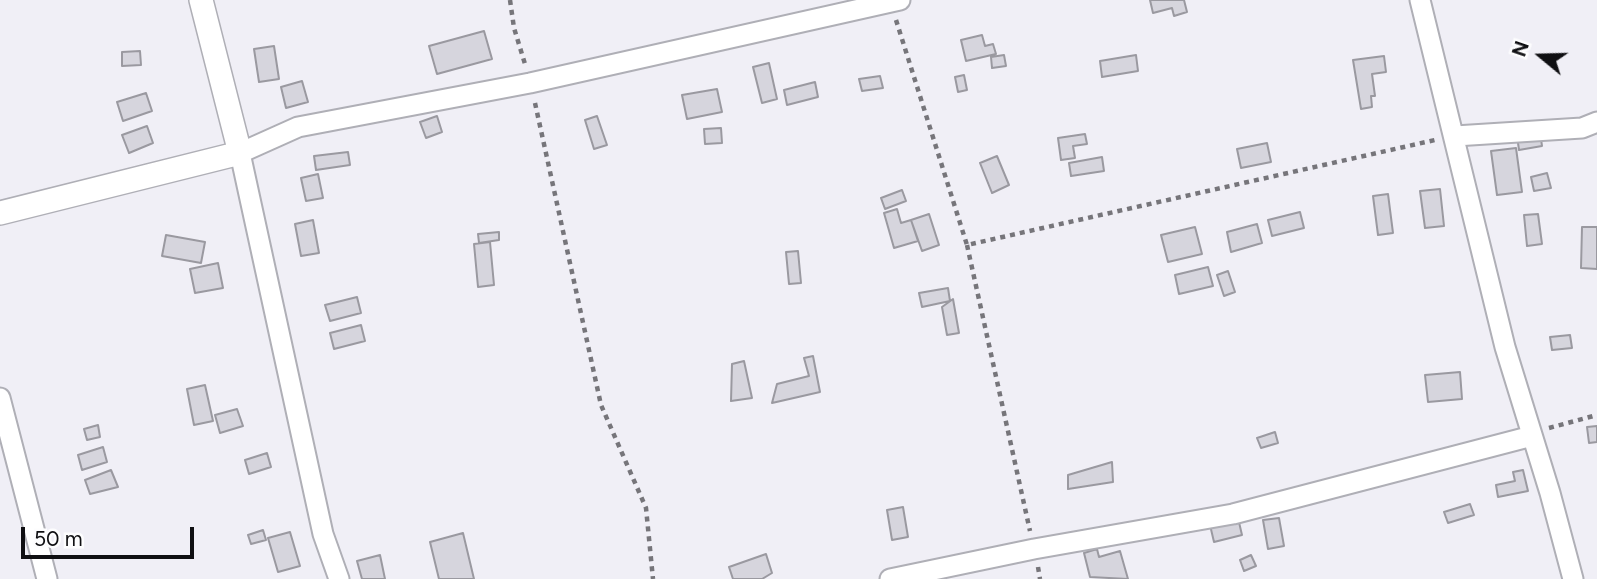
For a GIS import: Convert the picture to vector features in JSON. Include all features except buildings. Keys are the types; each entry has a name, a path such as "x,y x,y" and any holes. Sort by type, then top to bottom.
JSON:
{"street":[{"path":"201,0 240,153 323,534 339,579"},
{"path":"1420,0 1505,347 1573,579"},
{"path":"0,213 240,153 298,127 530,83 821,8 895,1"},
{"path":"1455,135 1582,128 1597,122"},
{"path":"0,398 47,579"},
{"path":"890,579 1034,549 1233,514 1532,436"}],"path":[{"path":"510,0 514,28 530,83 601,405 646,508 653,579"},
{"path":"895,1 967,245 1034,549"},
{"path":"967,245 1455,135"},
{"path":"1532,436 1553,425 1597,415"}]}
